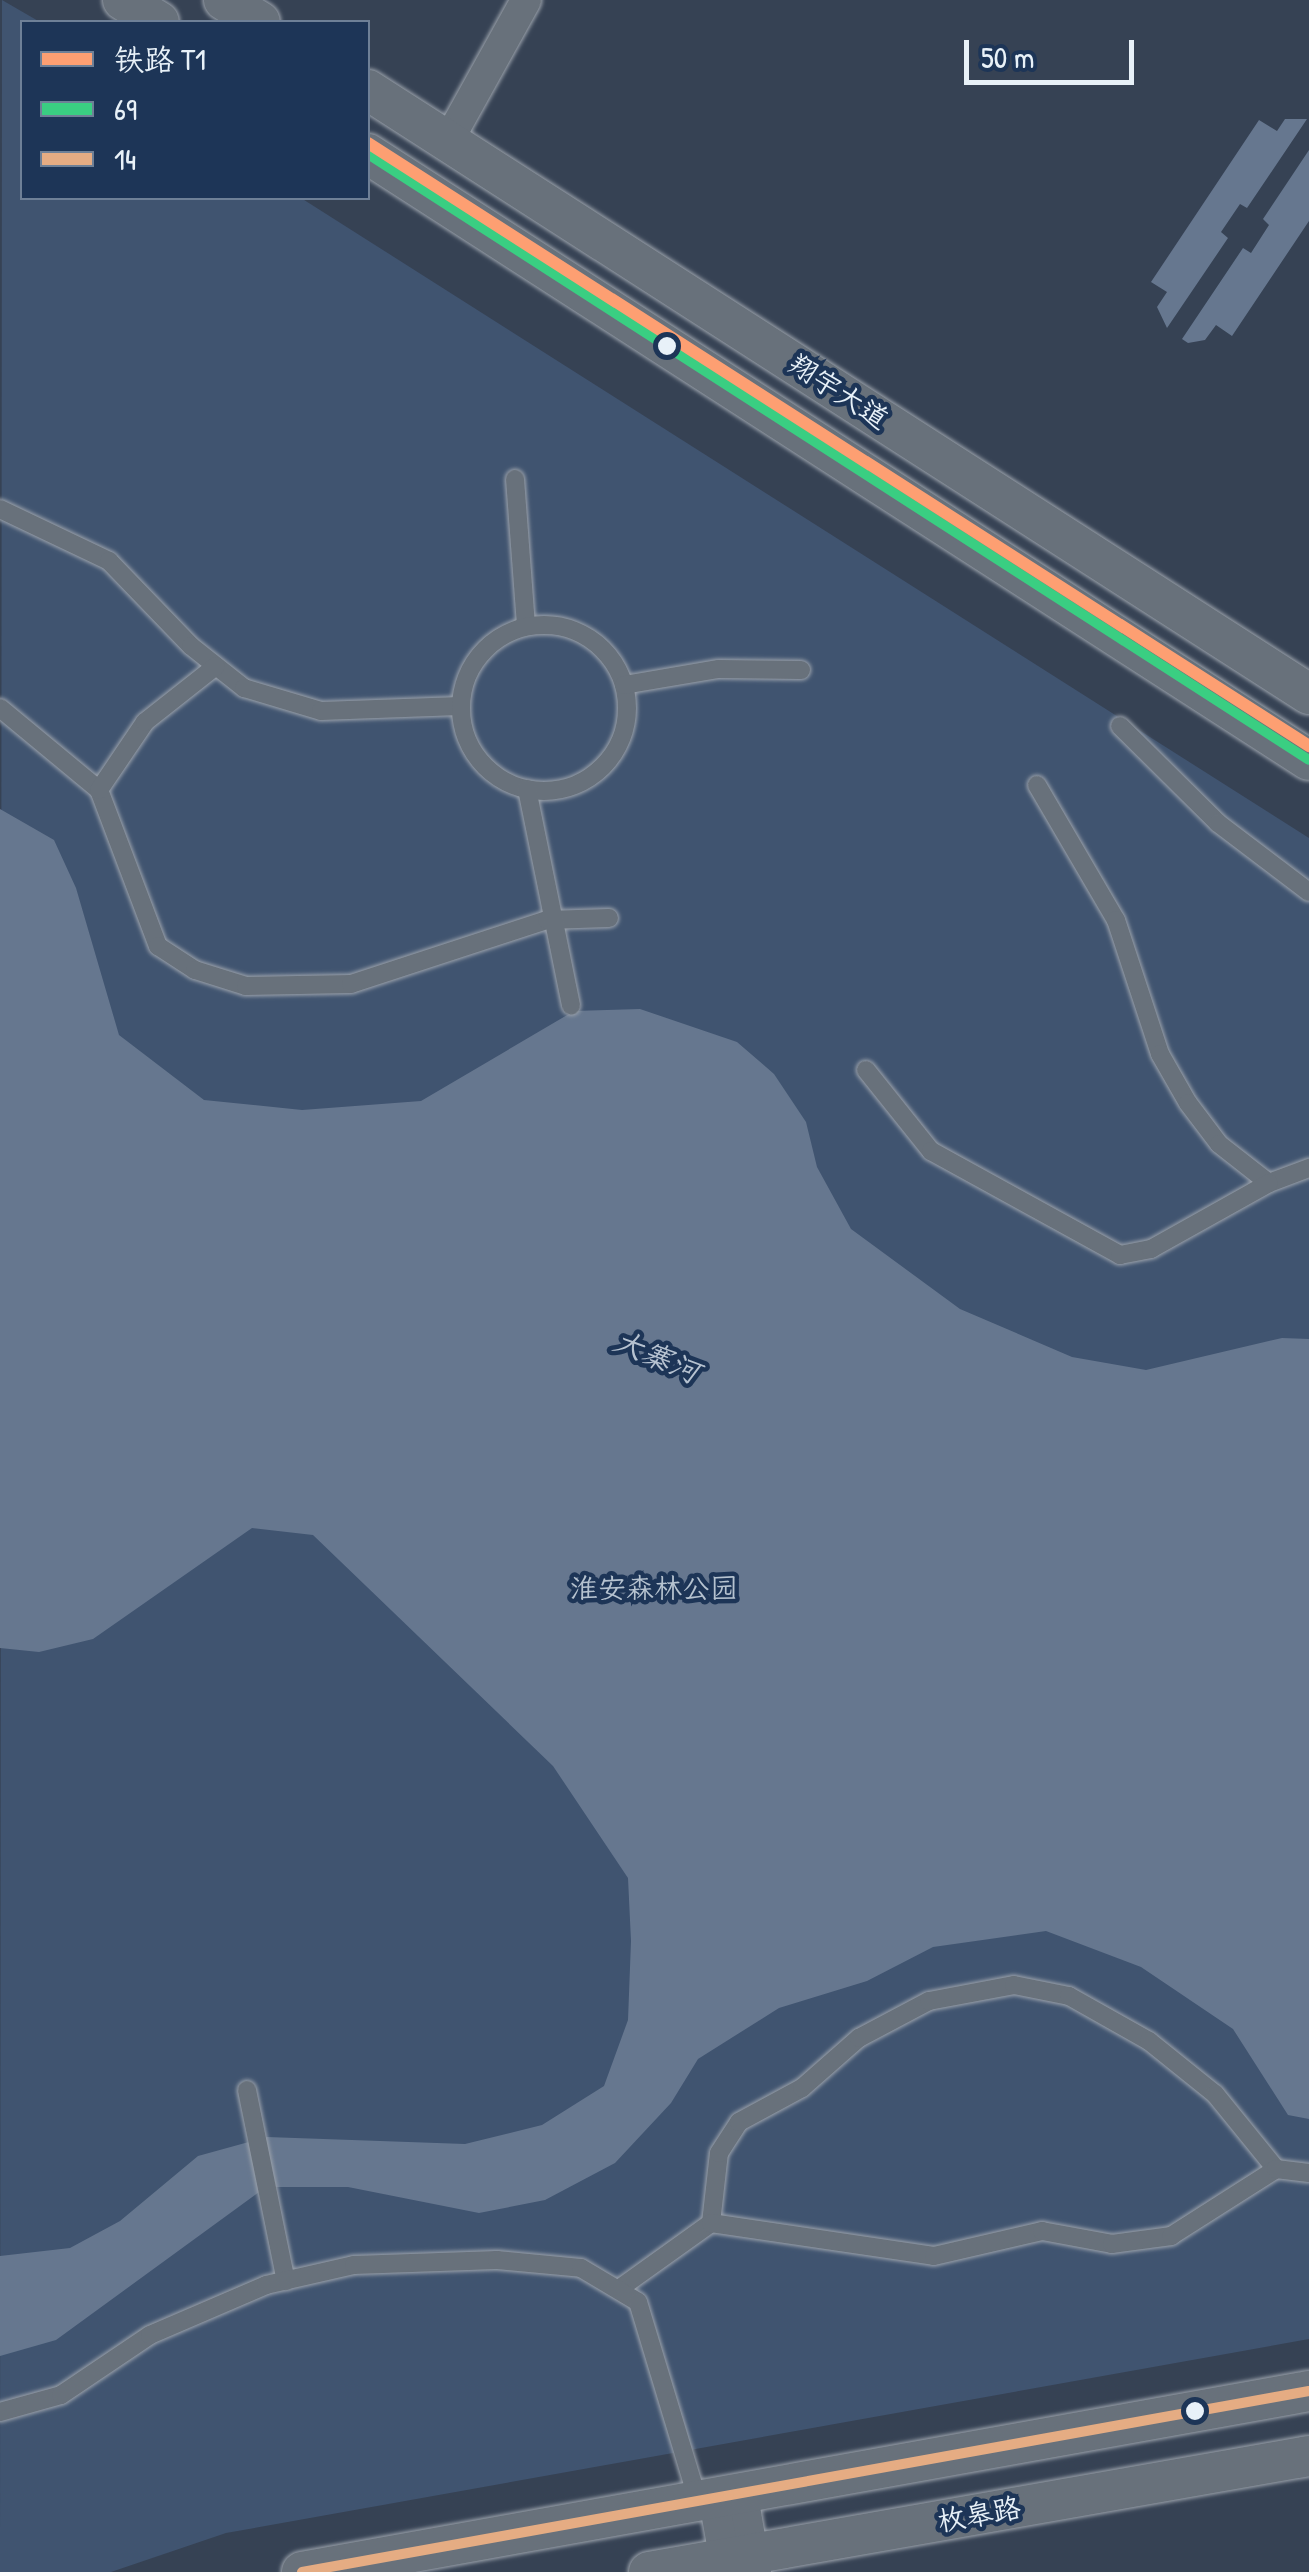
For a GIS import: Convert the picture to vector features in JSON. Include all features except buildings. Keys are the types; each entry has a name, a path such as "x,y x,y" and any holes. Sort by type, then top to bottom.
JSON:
{"main road":[{"path":"124,0 156,20"},
{"path":"224,0 257,20"},
{"name":"翔宇大道","path":"370,91 1309,694"},
{"name":"翔宇大道","path":"370,155 1309,760"},
{"path":"302,2572 1309,2390"},
{"name":"枚皋路","path":"648,2572 740,2564 1309,2456"}],"street":[{"path":"448,140 526,0"},
{"path":"515,479 526,626"},
{"path":"0,509 109,561 216,666 244,688 321,711 460,706"},
{"path":"526,626 581,632 604,648 624,685 626,725 598,772 574,786 528,789 476,757 460,706 479,654 526,626"},
{"path":"100,790 145,722 216,666"},
{"path":"624,685 719,668 801,670"},
{"path":"0,708 100,790 158,946 195,970 246,986 351,984 553,920 609,918"},
{"path":"1120,726 1218,823 1309,892"},
{"path":"1037,785 1116,920 1160,1054 1188,1104 1219,1144 1269,1183"},
{"path":"528,789 571,1006"},
{"path":"866,1070 930,1151 1120,1255 1150,1248 1269,1183 1309,1168"},
{"path":"711,2223 718,2153 739,2122 802,2088 859,2038 930,2001 1014,1985 1068,1996 1149,2042 1215,2094 1276,2169"},
{"path":"248,2090 286,2281"},
{"path":"623,2286 711,2223 934,2256 1042,2230 1112,2244 1171,2236 1276,2169 1309,2174"},
{"path":"0,2412 61,2395 150,2335 286,2281 354,2265 497,2260 581,2268 623,2286 638,2302 718,2494 740,2564"}],"green space":[{"name":"淮安森林公园","path":"2,0 37,20 20,20 20,200 304,200 1309,838 1309,2339 226,2533 111,2572 0,2572"}],"water":[{"path":"1285,119 1307,119 1247,208 1240,204 1221,232 1228,238 1167,328 1157,307 1167,292 1151,282 1259,120 1277,131"},
{"path":"1309,150 1309,221 1232,336 1216,325 1205,340 1188,343 1182,339 1243,248 1251,253 1269,225 1263,219"},
{"name":"大寨河","path":"0,809 54,840 76,888 119,1035 204,1100 302,1110 421,1101 574,1011 640,1009 737,1042 774,1074 806,1122 817,1167 851,1229 960,1309 1072,1357 1146,1370 1282,1338 1309,1339 1309,2119 1288,2115 1233,2029 1141,1967 1046,1931 933,1947 867,1981 779,2008 698,2059 671,2103 615,2163 545,2200 479,2213 348,2187 266,2187 56,2340 0,2356 0,2256 70,2248 120,2221 198,2156 267,2137 465,2144 542,2125 604,2086 628,2020 631,1941 628,1878 553,1766 313,1535 252,1528 93,1639 39,1652 0,1648"}],"rail line":[{"name":"T1","path":"370,144 1309,746"}],"transit line":[{"name":"69","path":"370,155 1309,760"},
{"name":"14","path":"302,2572 1309,2391"}]}
